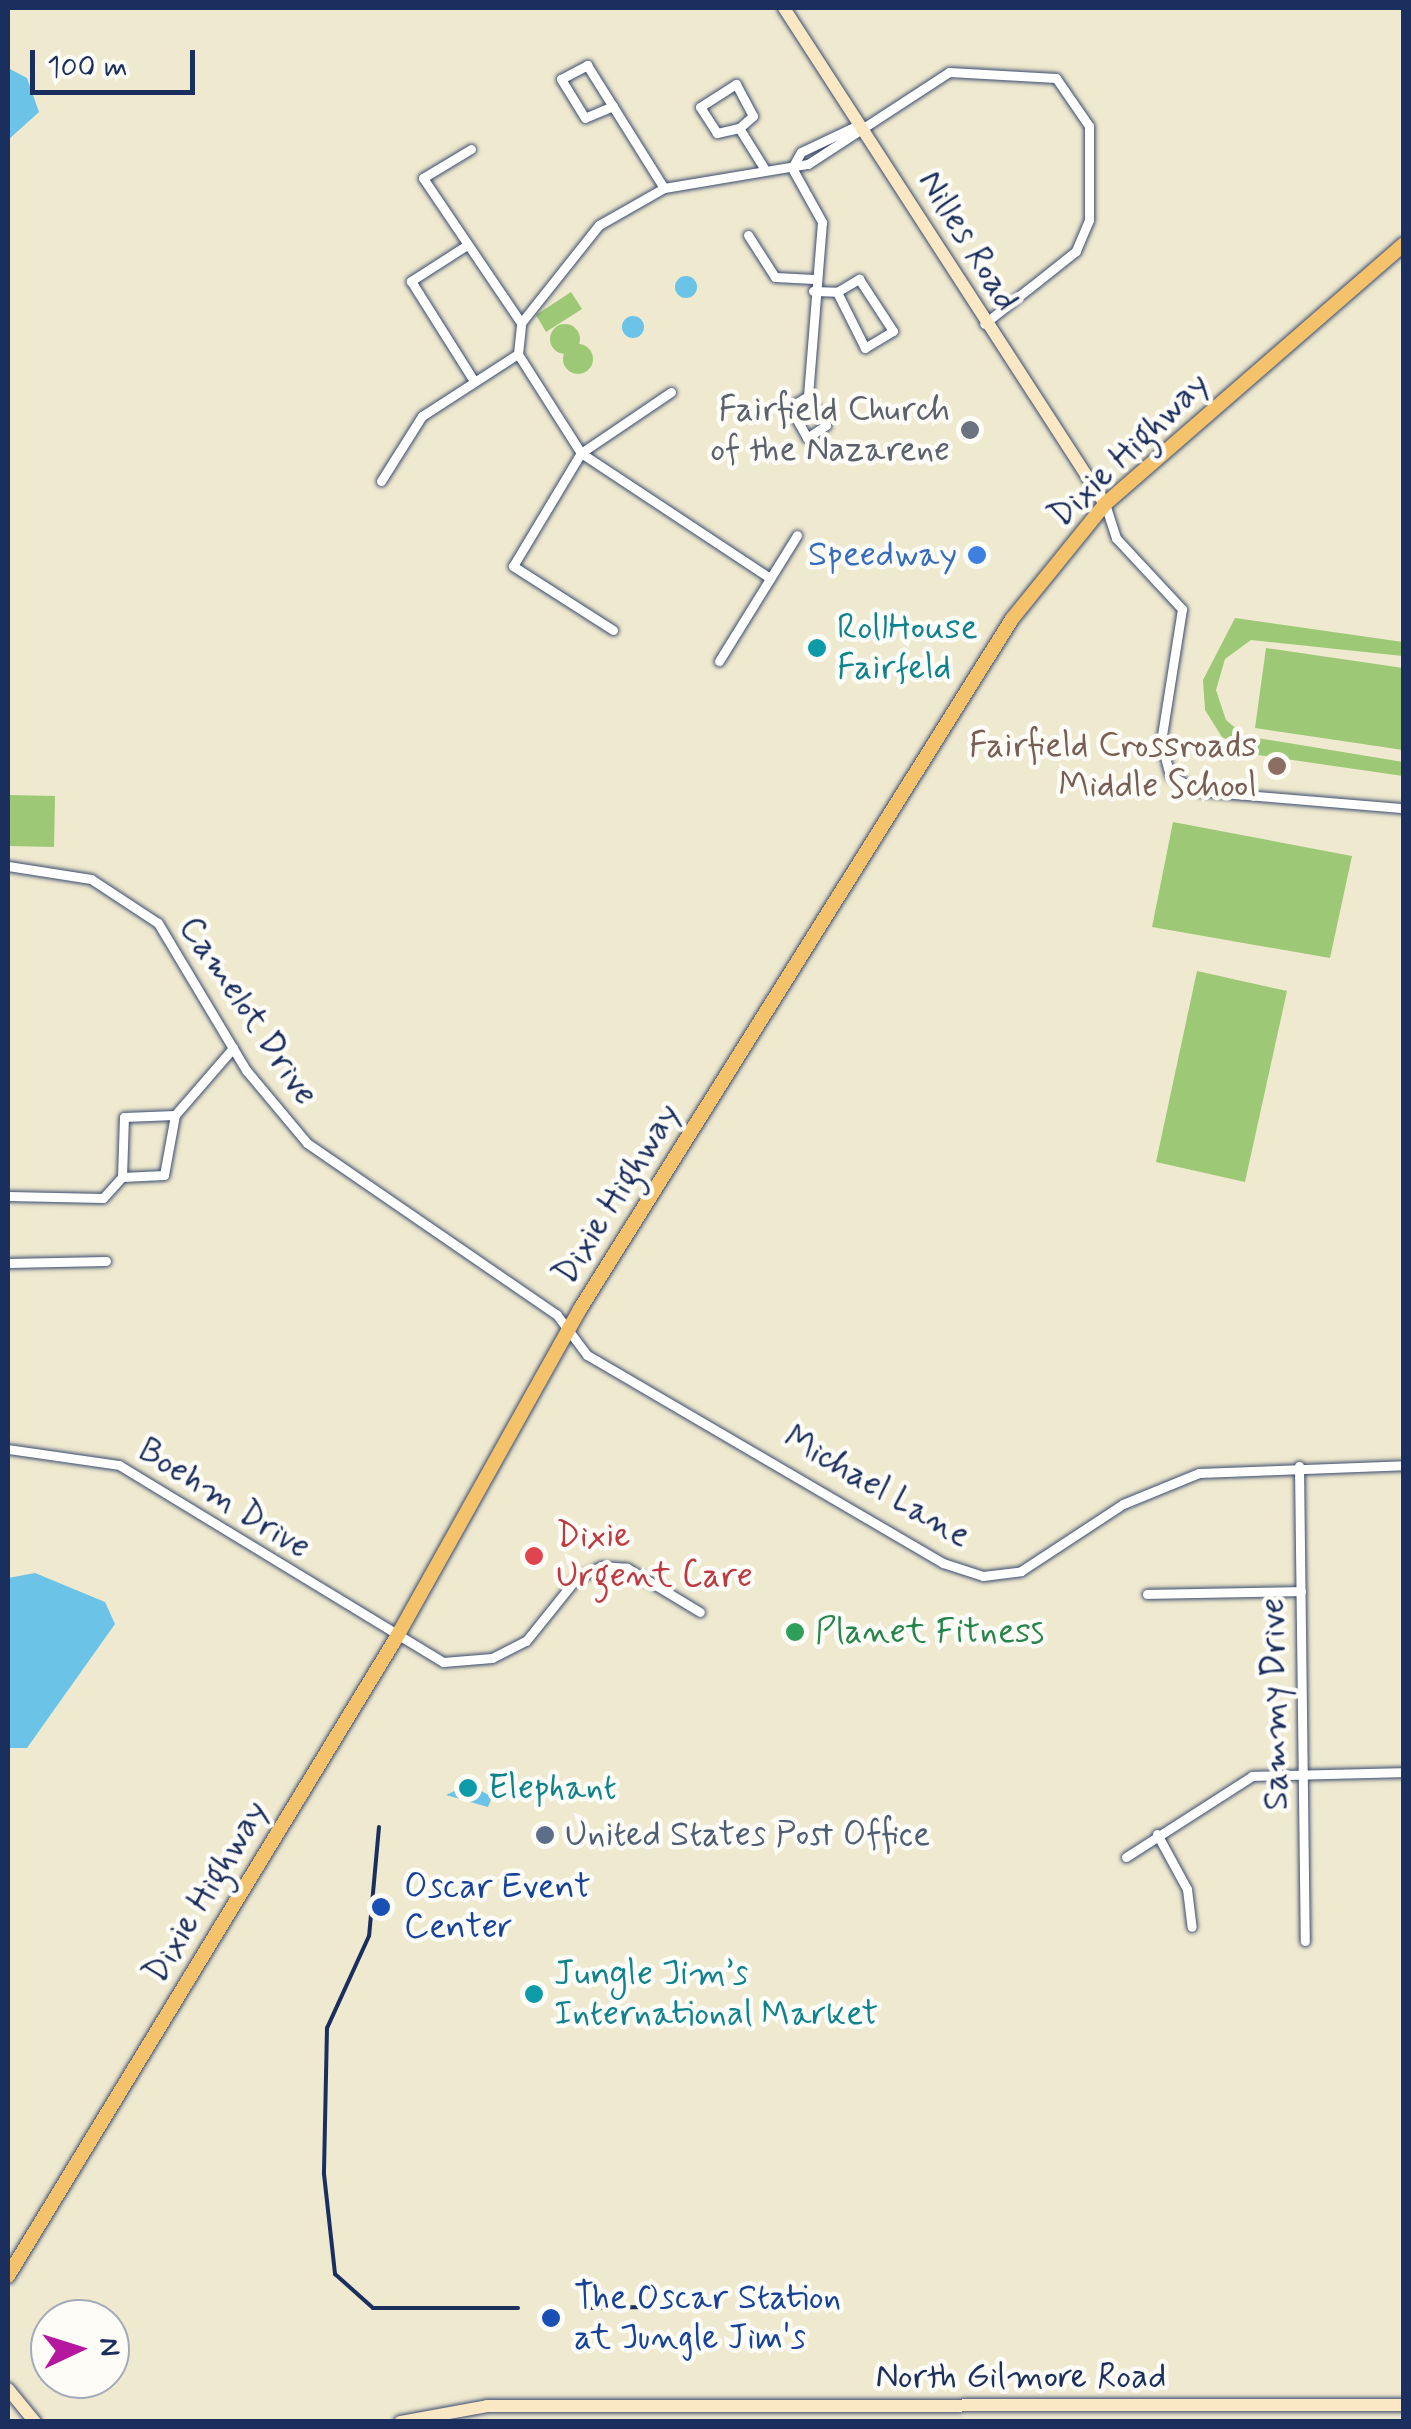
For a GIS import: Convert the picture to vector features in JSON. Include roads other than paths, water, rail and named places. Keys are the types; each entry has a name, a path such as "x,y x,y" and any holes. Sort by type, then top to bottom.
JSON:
{"main road":[{"name":"Dixie Highway","path":"8,2276 396,1640 569,1334 978,669 1105,504 1404,244"}],"street":[{"name":"Nilles Road","path":"784,8 984,324 1105,504"},
{"path":"613,106 585,118 561,79 587,65 613,106 664,188"},
{"path":"792,168 801,152 860,124 949,72 1038,74 1071,88 1090,126 1089,220 1076,252 984,324"},
{"path":"736,84 753,116 739,128 718,133 700,108 736,84"},
{"path":"739,128 764,168"},
{"path":"471,149 423,178 521,323"},
{"path":"770,578 582,453 518,354 521,323 570,251 664,188 764,168 792,168"},
{"path":"792,168 822,222 813,291 808,396 826,425 807,438 790,407 808,396"},
{"path":"748,235 775,277 814,279"},
{"path":"467,245 411,280 474,381"},
{"path":"813,291 837,292 859,278 893,331 865,348 837,292"},
{"path":"381,481 422,416 518,354"},
{"path":"613,630 512,566 582,453 671,392"},
{"path":"1105,504 1116,538 1182,610 1162,742 1170,776 1198,791 1402,808"},
{"path":"719,662 797,535"},
{"name":"Camelot Drive","path":"8,866 80,875 146,914 233,1048 306,1144 557,1315 569,1334"},
{"path":"122,1177 164,1175 175,1115 233,1048"},
{"path":"8,1196 103,1198 122,1177 124,1117 175,1115"},
{"path":"8,1263 106,1261"},
{"name":"Michael Lane","path":"569,1334 587,1355 943,1563 983,1576 1020,1571 1172,1481 1300,1466 1404,1466"},
{"name":"Boehm Drive","path":"8,1448 119,1465 396,1640 442,1662 492,1658 534,1636 576,1580 613,1565 700,1612"},
{"name":"Sammy Drive","path":"1300,1466 1305,1942"},
{"path":"1146,1594 1301,1591"},
{"path":"1126,1857 1241,1781 1304,1774 1404,1772"},
{"path":"1157,1834 1186,1888 1192,1927"},
{"path":"8,2390 35,2422"},
{"name":"North Gilmore Road","path":"400,2422 487,2406 1404,2405"}],"water":[{"path":"8,68 27,78 39,112 8,140"},
{"path":"682,276 690,276 697,287 690,298 682,298 675,291 675,283"},
{"path":"633,316 641,319 641,335 633,338 625,335 622,327 625,319"},
{"path":"35,1573 105,1602 115,1624 27,1748 8,1748 8,1578"},
{"path":"469,1784 492,1797 488,1807 446,1795"}],"railway":[{"path":"379,1827 369,1936 327,2028 324,2174 335,2274 373,2308 518,2308"},
{"path":"583,2308 648,2307"}],"place":[{"name":"Fairfield Church of the Nazarene","path":"970,430"},
{"name":"Speedway","path":"977,555"},
{"name":"RollHouse Fairfeld","path":"817,648"},
{"name":"Fairfield Crossroads Middle School","path":"1277,766"},
{"name":"Dixie Urgent Care","path":"534,1556"},
{"name":"Planet Fitness","path":"795,1632"},
{"name":"Elephant","path":"468,1788"},
{"name":"United States Post Office","path":"545,1835"},
{"name":"Oscar Event Center","path":"381,1907"},
{"name":"Jungle Jim’s International Market","path":"534,1994"},
{"name":"The Oscar Station at Jungle Jim's","path":"551,2318"}]}
